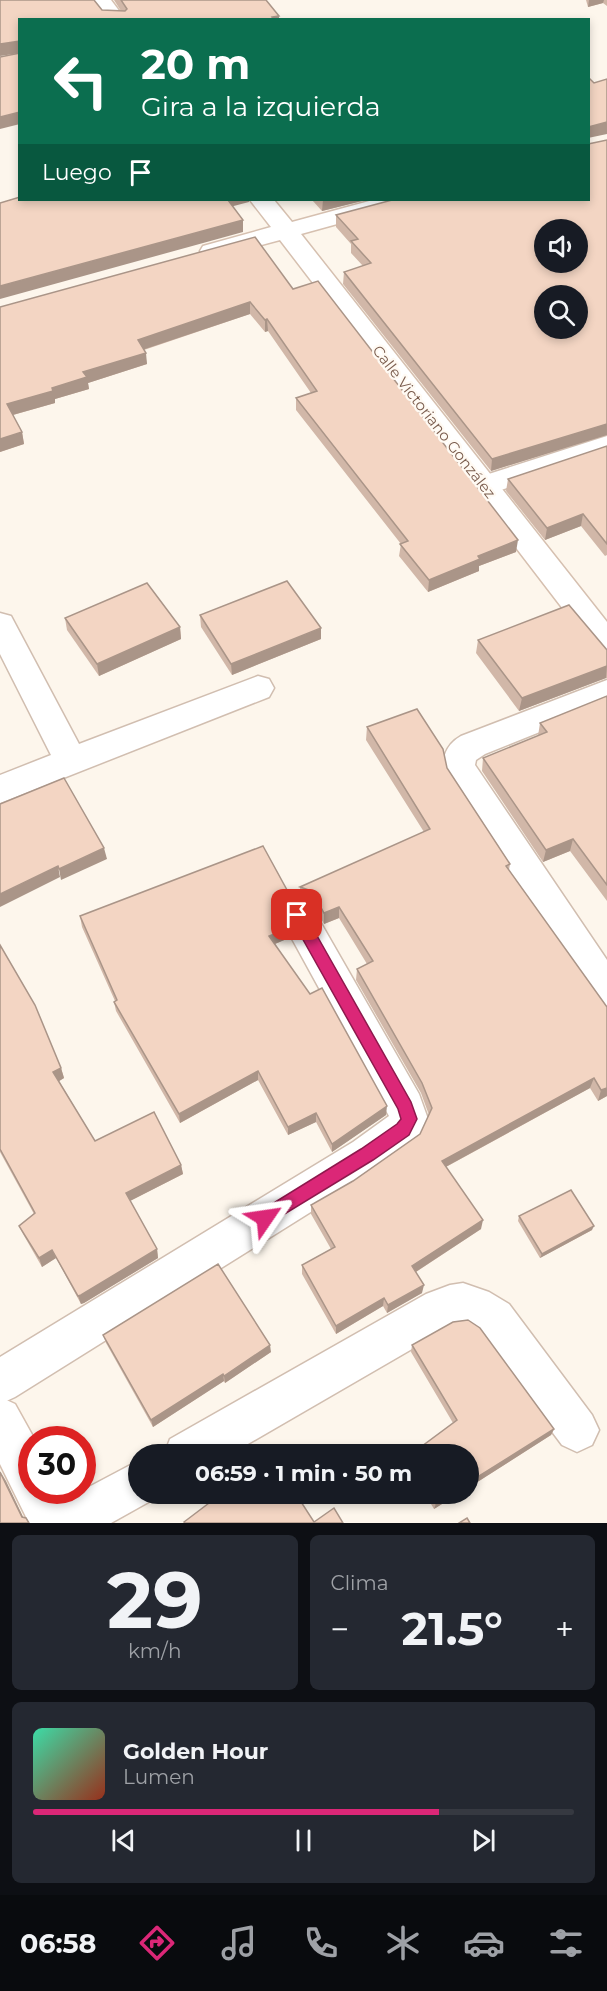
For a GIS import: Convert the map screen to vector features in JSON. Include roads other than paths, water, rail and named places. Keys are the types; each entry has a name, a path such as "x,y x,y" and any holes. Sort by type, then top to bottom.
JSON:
{"street":[{"path":"100,0 114,18"},
{"name":"Calle Victoriano González","path":"263,201 607,644"},
{"path":"195,256 394,201"},
{"path":"483,486 607,445"},
{"path":"0,624 71,761"},
{"path":"0,789 258,688"},
{"path":"607,692 472,745 458,758 459,770 607,990"},
{"path":"0,1382 367,1155 403,1129 409,1119 405,1107 297,915"},
{"path":"205,1444 441,1309 459,1303 477,1306 494,1319 577,1430"},
{"path":"0,1419 18,1453"},
{"path":"68,1523 128,1489"},
{"path":"44,1504 53,1523"}]}
